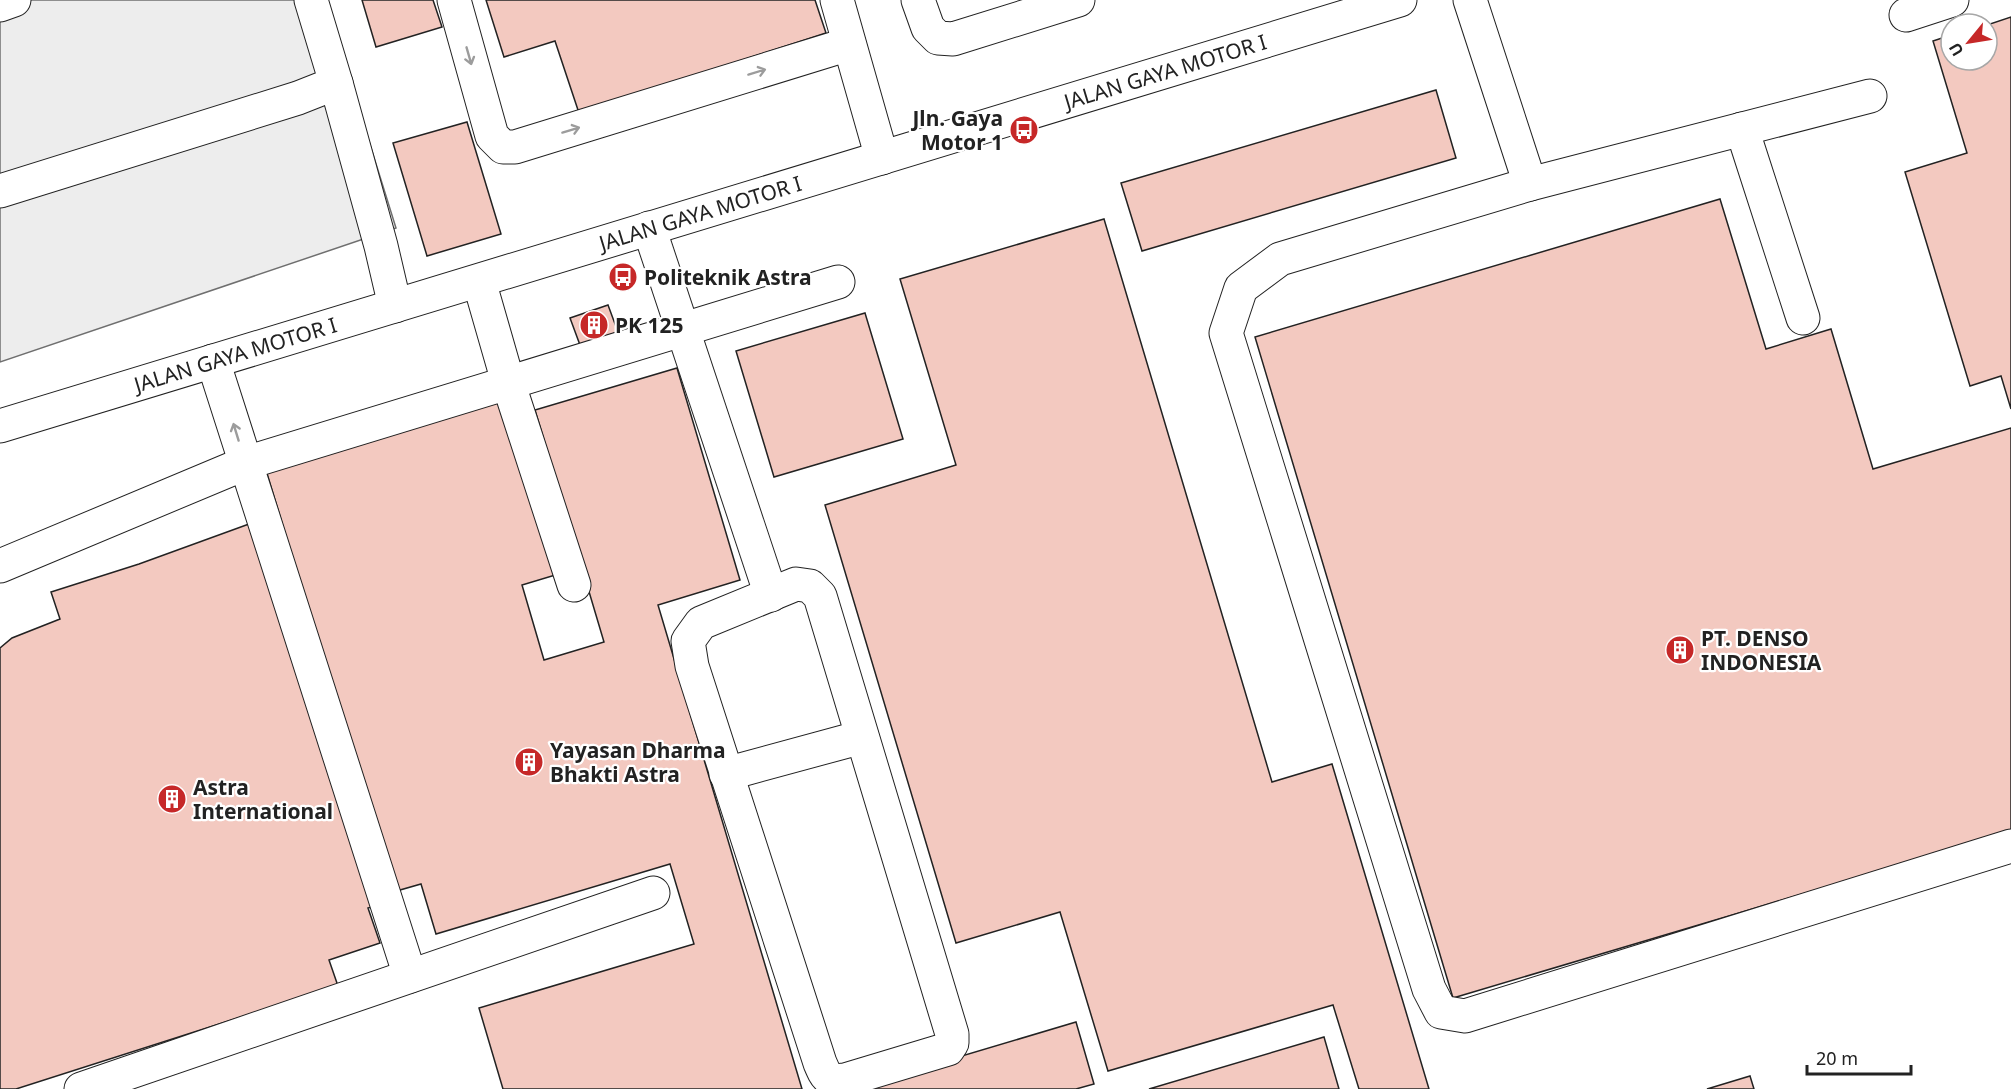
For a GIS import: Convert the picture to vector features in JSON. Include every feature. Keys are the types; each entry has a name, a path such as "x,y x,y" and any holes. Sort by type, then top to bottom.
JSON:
{"street":[{"path":"0,4 14,0"},
{"path":"311,0 336,82 395,306"},
{"path":"454,0 492,136 503,147 515,147 849,44"},
{"path":"837,0 882,158"},
{"path":"918,0 928,28 938,38 953,39 1078,0"},
{"name":"JALAN GAYA MOTOR I","path":"0,426 1400,0"},
{"path":"1470,0 1530,184"},
{"path":"1905,15 1952,0"},
{"path":"0,191 298,98 336,82"},
{"path":"1870,96 1530,184 1280,259 1241,288 1226,333 1429,989 1441,1012 1465,1016 2011,846"},
{"path":"1742,129 1803,318"},
{"path":"649,228 771,595"},
{"path":"479,280 508,382 574,585"},
{"path":"0,566 246,463 838,282"},
{"path":"213,361 410,976"},
{"path":"796,584 810,586 820,596 952,1034 952,1043 948,1049 845,1080 834,1081 826,1076 820,1063 692,666 688,641 701,623 771,595 796,584"},
{"path":"726,774 862,737"},
{"path":"81,1089 653,893"}],"shaded area":[{"path":"0,0 325,0 396,228 0,362"}],"building":[{"path":"362,0 433,0 442,27 376,47"},
{"path":"486,0 815,0 826,33 579,113 555,41 504,57"},
{"path":"2011,17 2011,409 2001,376 1970,386 1905,172 1967,153 1942,72 1999,72 1999,21"},
{"path":"1939,39 1939,61 1933,41"},
{"path":"1436,90 1456,158 1142,251 1121,183"},
{"path":"467,122 501,234 427,256 393,143"},
{"name":"PT. DENSO INDONESIA","path":"1720,199 1766,349 1831,329 1873,469 2011,428 2011,832 1453,998 1255,337"},
{"path":"1104,219 1272,782 1332,764 1429,1089 1359,1089 1333,1005 1108,1071 1060,912 956,943 825,505 956,465 900,279"},
{"name":"PK 125","path":"608,305 618,332 580,345 570,318"},
{"path":"865,313 903,439 774,477 736,351"},
{"name":"Yayasan Dharma Bhakti Astra","path":"677,368 740,580 658,605 802,1089 503,1089 479,1008 694,944 670,864 436,934 421,884 393,892 266,470 510,398 562,573 522,585 544,660 604,642 535,410"},
{"name":"Astra International","path":"249,524 379,905 368,908 380,943 329,960 338,986 16,1089 0,1089 0,648 12,638 60,619 51,592 139,564"},
{"path":"1076,1022 1094,1084 1076,1089 851,1089"},
{"path":"1324,1037 1339,1089 1149,1089"},
{"path":"1750,1076 1754,1089 1707,1089"}],"place":[{"name":"Jln. Gaya Motor 1","path":"1024,130"},
{"name":"Politeknik Astra","path":"623,277"},
{"name":"PK 125","path":"594,325"},
{"name":"PT. DENSO INDONESIA","path":"1680,650"},
{"name":"Yayasan Dharma Bhakti Astra","path":"529,762"},
{"name":"Astra International","path":"172,799"}]}
